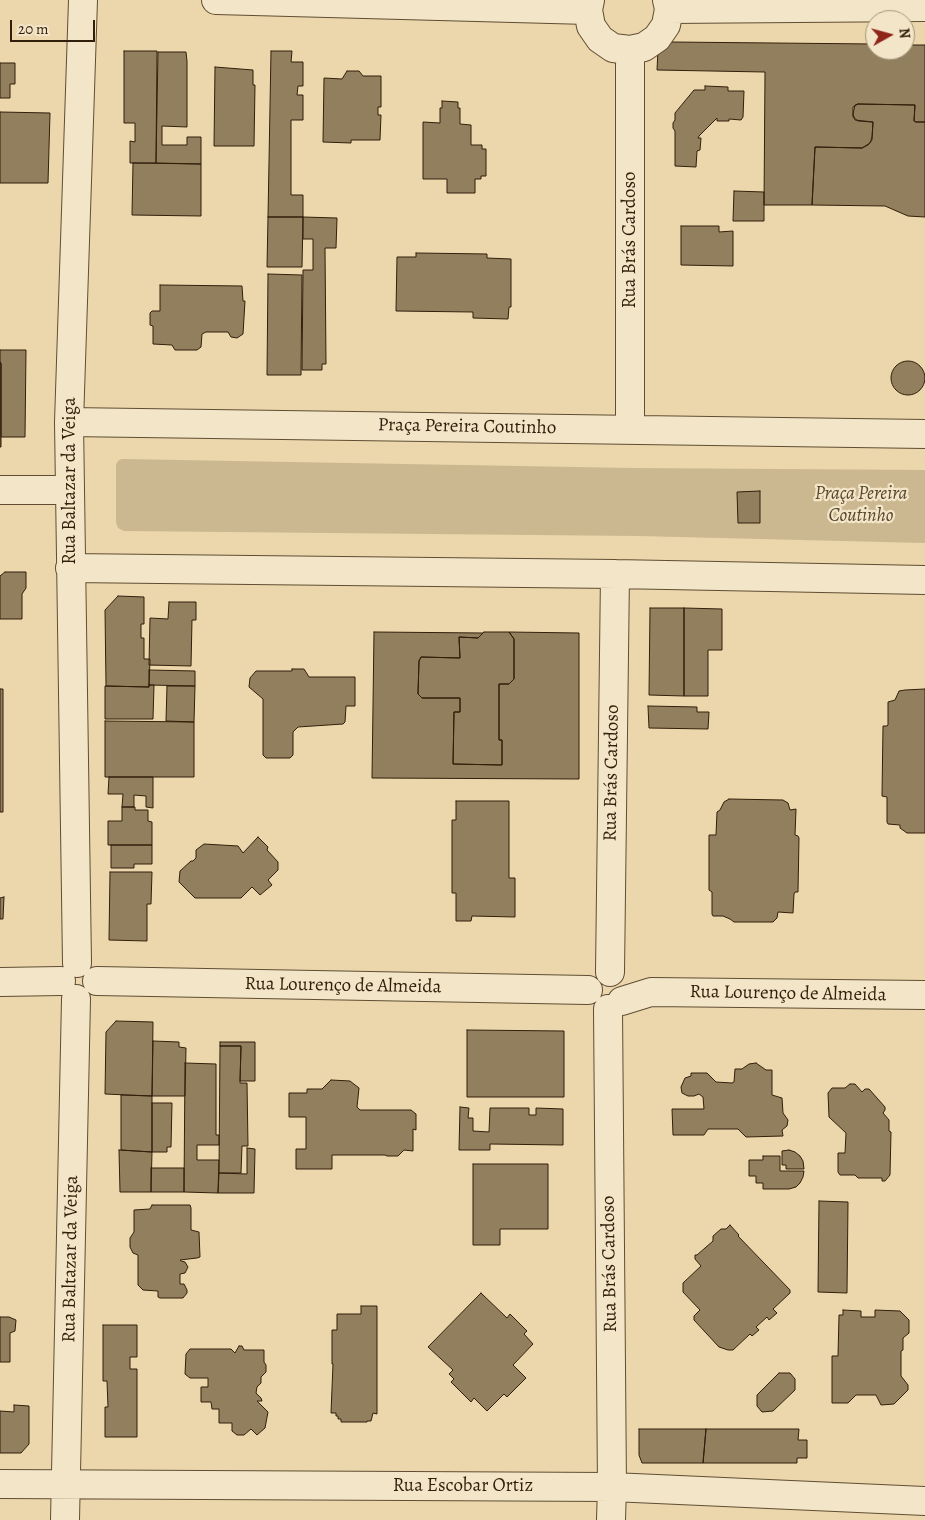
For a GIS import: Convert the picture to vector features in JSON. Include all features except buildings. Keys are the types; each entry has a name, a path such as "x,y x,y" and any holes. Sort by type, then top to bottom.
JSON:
{"street":[{"name":"Rua Baltazar da Veiga","path":"66,1520 72,981 69,422 83,0"},
{"path":"216,0 589,5 591,26 600,39 613,48 630,50 644,47 657,38 666,25 668,5 925,7"},
{"name":"Rua Brás Cardoso","path":"630,50 630,429"},
{"name":"Praça Pereira Coutinho","path":"69,422 925,434"},
{"path":"0,490 69,490"},
{"path":"70,568 615,574 925,580"},
{"name":"Rua Brás Cardoso","path":"611,1520 615,990 615,574"},
{"name":"Rua Lourenço de Almeida","path":"72,981 87,965 94,971 97,981 588,990 591,1000 598,1007 615,990 925,996"},
{"path":"0,982 72,981"},
{"name":"Rua Escobar Ortiz","path":"0,1484 612,1487 925,1500"}],"green space":[{"name":"Praça Pereira Coutinho","path":"122,459 632,468 925,470 925,543 637,536 124,531 118,528 116,522 116,464"}]}
